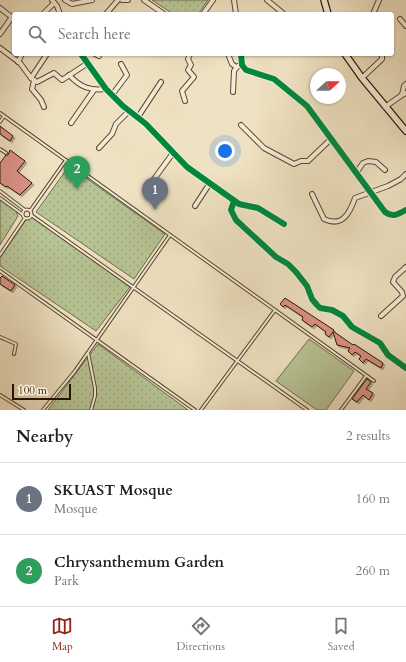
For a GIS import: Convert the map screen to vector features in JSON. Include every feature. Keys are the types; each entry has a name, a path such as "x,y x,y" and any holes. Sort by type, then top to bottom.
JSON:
{"main road":[{"path":"324,0 327,12"},
{"path":"346,56 385,107 406,131"}],"street":[{"path":"65,0 72,4 92,0"},
{"path":"108,12 118,0"},
{"path":"122,0 128,0"},
{"path":"144,0 161,12"},
{"path":"204,12 213,0"},
{"path":"234,0 236,12"},
{"path":"268,0 282,12"},
{"path":"374,12 379,0"},
{"path":"45,12 53,1 59,12"},
{"path":"0,8 12,17"},
{"path":"0,34 12,19"},
{"path":"400,19 406,26"},
{"path":"0,48 18,62 32,79 38,82 53,73 62,80 88,63"},
{"path":"18,62 21,56"},
{"path":"44,107 41,100 32,90 32,79 47,56"},
{"path":"83,56 106,89 129,111 138,117 187,167 234,201 243,206 258,208 284,224"},
{"path":"185,101 182,91 194,77 188,70 191,64 188,59 189,56"},
{"path":"229,56 232,64 236,67"},
{"path":"241,56 242,65 244,68 248,71 267,76 278,82 307,106 381,208 389,215 393,216 406,210"},
{"path":"362,78 382,59 382,56"},
{"path":"112,95 127,75 121,64"},
{"path":"236,67 242,65"},
{"path":"233,92 233,80 236,67"},
{"path":"69,75 80,85 94,90 106,89"},
{"path":"138,117 161,82"},
{"path":"385,107 404,94 404,86 406,84"},
{"path":"71,123 94,90"},
{"path":"99,148 112,134 117,122 129,111"},
{"path":"241,125 264,148 294,164 301,161 308,161 331,139"},
{"path":"149,186 173,153"},
{"path":"356,173 363,163 368,160 376,162 385,170"},
{"path":"312,194 324,219 331,222 345,218 353,205 355,198 371,193 398,181 406,174"},
{"path":"195,206 210,183"},
{"path":"234,201 231,210 236,220 276,257 288,264 296,272 307,286 312,299 317,305 325,310 336,312 343,316 352,327 380,343 388,355 406,368"},
{"path":"382,316 403,296 402,292 394,283 394,280 406,267"}],"lane":[{"path":"0,113 374,381"},
{"path":"0,122 4,116"},
{"path":"0,149 6,153"},
{"path":"66,160 30,211 31,215 307,410"},
{"path":"0,192 25,210 30,211"},
{"path":"0,198 22,214 25,218"},
{"path":"22,214 25,210"},
{"path":"0,255 25,218 28,218 31,215"},
{"path":"43,410 68,381 170,235"},
{"path":"0,271 195,410"},
{"path":"201,410 275,310"},
{"path":"0,337 16,344 14,354"},
{"path":"88,353 95,388 95,396 91,410"},
{"path":"341,410 366,376"},
{"path":"0,395 24,410"}],"green space":[{"path":"152,0 208,0 199,12 170,12"},
{"path":"69,166 165,234 134,279 36,212"},
{"path":"0,199 16,211 18,216 0,245"},
{"path":"32,217 130,287 96,331 0,266 0,258 26,220"},
{"path":"309,339 354,371 326,410 317,410 276,381"},
{"path":"98,344 188,410 48,410"}],"building":[{"path":"0,126 13,136 10,141 0,134"},
{"path":"10,150 25,161 17,171 32,183 20,195 0,183 0,163 6,155 8,155"},
{"path":"2,276 15,285 11,291 0,284 0,278"},
{"path":"285,298 334,330 333,331 353,345 354,344 383,363 381,368 366,359 363,363 359,359 361,356 355,352 352,355 348,351 350,348 337,345 333,332 329,337 325,334 326,332 315,324 312,327 302,320 303,317 285,305 283,307 280,304"},
{"path":"367,379 371,382 366,389 373,393 369,400 363,395 357,402 352,399"}],"cycle path":[{"path":"82,56 106,89 123,106 146,124 187,167 239,204 258,208 284,224"},
{"path":"241,56 242,65 246,70 274,79 307,106 385,212 393,215 406,210"},
{"path":"234,201 231,210 236,220 276,257 288,264 296,272 307,286 312,299 320,308 332,310 343,316 352,327 380,343 388,355 406,368"}],"place":[{"name":"Chrysanthemum Garden","path":"77,189"},
{"name":"SKUAST Mosque","path":"155,210"}]}
